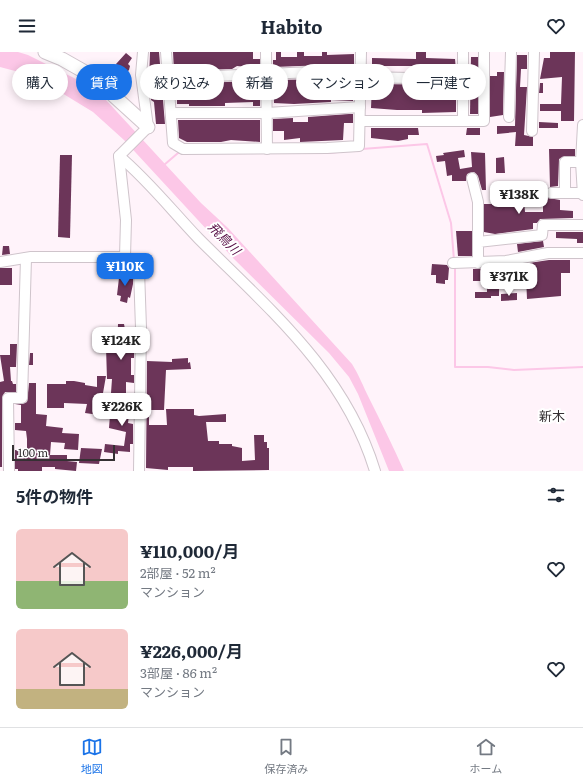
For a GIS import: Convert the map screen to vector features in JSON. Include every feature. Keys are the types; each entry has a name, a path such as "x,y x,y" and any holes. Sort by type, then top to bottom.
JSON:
{"main road":[{"path":"45,52 62,59 92,76 147,128"}],"street":[{"path":"120,155 147,128 141,75 143,52"},
{"path":"166,52 167,64"},
{"path":"266,52 267,64"},
{"path":"361,52 361,64"},
{"path":"463,52 463,64"},
{"path":"360,121 484,121 484,52"},
{"path":"509,117 511,52"},
{"path":"532,131 534,52"},
{"path":"170,100 173,143 183,149 327,148 359,146 360,100"},
{"path":"266,100 266,149"},
{"path":"463,100 463,120"},
{"path":"171,113 266,113 360,107"},
{"path":"551,192 583,194 583,127"},
{"path":"120,155 126,220 125,257"},
{"path":"120,155 312,354 334,384 358,427 368,446 375,471"},
{"path":"565,193 565,162 582,162"},
{"path":"472,178 478,202 478,263"},
{"path":"478,242 542,235 543,225 583,225"},
{"path":"453,263 506,261 548,253 583,253"},
{"path":"0,262 26,258 125,257 133,262 139,270 141,328 139,471"},
{"path":"9,471 8,398 22,398 26,258"}],"water":[{"path":"0,52 18,52 46,64 12,64 12,70 0,67"},
{"name":"飛鳥川","path":"68,75 76,79 76,100 106,100 201,203 228,228 352,364 404,471 389,471 358,394 349,377 329,353 233,258 124,140 93,112 68,97"}],"building":[{"path":"150,52 159,52 160,64 150,64"},
{"path":"173,52 253,52 253,59 260,59 260,64 232,64 232,69 224,69 224,64 174,64"},
{"path":"276,52 281,52 281,57 297,57 297,52 304,52 304,56 322,56 322,52 327,52 327,55 354,54 354,64 296,64 296,66 288,66 288,64 273,64 273,60 276,60"},
{"path":"416,52 426,52 426,58 455,59 455,64 402,64 402,66 394,66 394,64 372,64 372,58 416,59"},
{"path":"550,52 575,52 574,121 561,121 561,111 540,111 540,104 561,104 562,77 540,79 544,58 550,58"},
{"path":"126,53 132,58 128,64 116,64"},
{"path":"517,55 527,55 527,69 521,69 520,87 527,87 524,135 533,137 533,146 515,146 516,132 497,134 497,126 515,126"},
{"path":"471,57 478,57 478,64 471,64"},
{"path":"497,72 504,72 503,115 490,117 490,76 497,76"},
{"path":"288,80 296,80 296,100 331,100 331,102 294,104 274,103 274,100 288,100"},
{"path":"224,82 232,82 232,100 260,100 260,106 253,106 253,102 225,103 225,106 189,106 189,104 177,104 177,100 224,100"},
{"path":"540,83 543,83 543,93 539,93"},
{"path":"394,84 402,84 402,100 456,100 456,112 422,113 422,110 371,108 371,100 394,100"},
{"path":"151,100 163,100 165,124 156,124 154,102"},
{"path":"331,100 353,100 353,101"},
{"path":"470,100 478,100 478,114 470,114"},
{"path":"353,114 353,123 344,123 343,140 300,142 300,138 284,140 284,131 273,131 273,119 293,118 293,122 308,122 308,117"},
{"path":"178,120 260,120 260,142 231,140 221,142 187,142 179,138"},
{"path":"539,122 558,123 558,128 539,128"},
{"path":"371,128 418,128 419,135 408,135 408,139 398,141 371,138"},
{"path":"467,128 480,128 480,135 466,135"},
{"path":"549,149 575,149 575,156 565,156 559,159 558,186 550,187"},
{"path":"464,150 465,157 458,158 460,169 472,167 471,152 485,153 486,190 482,190 478,176 474,172 467,174 466,181 452,181 452,175 447,176 445,161 437,162 436,156 444,155 443,153"},
{"path":"60,155 72,155 70,238 58,237"},
{"path":"504,157 505,173 496,173 496,158"},
{"path":"543,197 560,200 560,210 573,211 573,218 540,219 537,223 533,223 533,229 495,234 484,232 484,204 495,204 497,200 522,200 524,201 525,212 543,212"},
{"path":"456,231 472,231 472,256 458,256"},
{"path":"556,232 583,232 583,243 577,243 577,239 556,238"},
{"path":"543,241 544,247 518,252 517,244"},
{"path":"3,246 9,246 10,254 2,255"},
{"path":"549,260 570,260 570,273 561,273 561,296 527,299 526,276 523,276 522,264"},
{"path":"432,264 447,265 449,268 448,280 445,280 445,284 436,283 436,275 431,275"},
{"path":"0,268 12,268 12,285 0,285"},
{"path":"489,268 489,281 473,281 473,269"},
{"path":"122,272 133,275 130,298 128,297 127,303 120,301 121,296 117,295 119,278 121,278"},
{"path":"487,288 499,288 499,296 491,296 491,298 475,298 475,292 487,292"},
{"path":"517,293 517,300 501,301 501,294"},
{"path":"118,324 124,324 125,329 134,329 134,358 131,358 131,375 134,375 134,383 126,382 126,394 111,393 112,379 107,379 106,347 117,348"},
{"path":"10,344 17,344 16,367 10,367 11,381 13,384 16,384 16,392 5,392 2,398 2,467 0,467 0,382 4,381 0,355 10,355"},
{"path":"30,353 33,353 33,365 29,365"},
{"path":"188,358 188,363 190,362 191,369 166,370 164,410 149,410 149,425 167,425 166,409 194,409 194,415 199,416 226,414 226,422 206,422 208,441 219,441 219,444 232,444 232,446 242,448 242,461 255,460 254,435 264,435 264,442 267,442 267,448 269,448 269,470 193,471 193,467 168,467 168,470 146,468 147,361 172,362 172,359"},
{"path":"97,376 106,376 103,393 100,393 99,415 85,413 87,404 64,403 64,408 47,408 47,384 66,384 66,381 74,381 97,387"},
{"path":"29,383 36,383 36,414 47,415 46,426 63,428 62,433 79,434 78,450 64,449 65,443 51,442 50,455 67,455 67,461 77,462 76,471 55,469 55,467 42,467 42,471 18,471 18,469 15,469 15,450 27,451 27,439 26,431 15,430 15,423 21,423 21,405 15,404 27,402"},
{"path":"121,397 134,399 133,406 130,406 128,423 133,424 133,444 130,444 130,452 118,451 118,454 104,452 105,444 124,446 126,432 109,428 110,415 120,416"},
{"path":"81,448 102,449 99,464 79,463"}],"waterway":[{"path":"362,149 427,144 451,223 454,260"},
{"path":"328,153 338,152"},
{"path":"164,165 178,153 182,153"},
{"path":"455,266 455,367 488,367 514,370 583,367"}],"district":[{"name":"新木","path":"552,415"}]}
